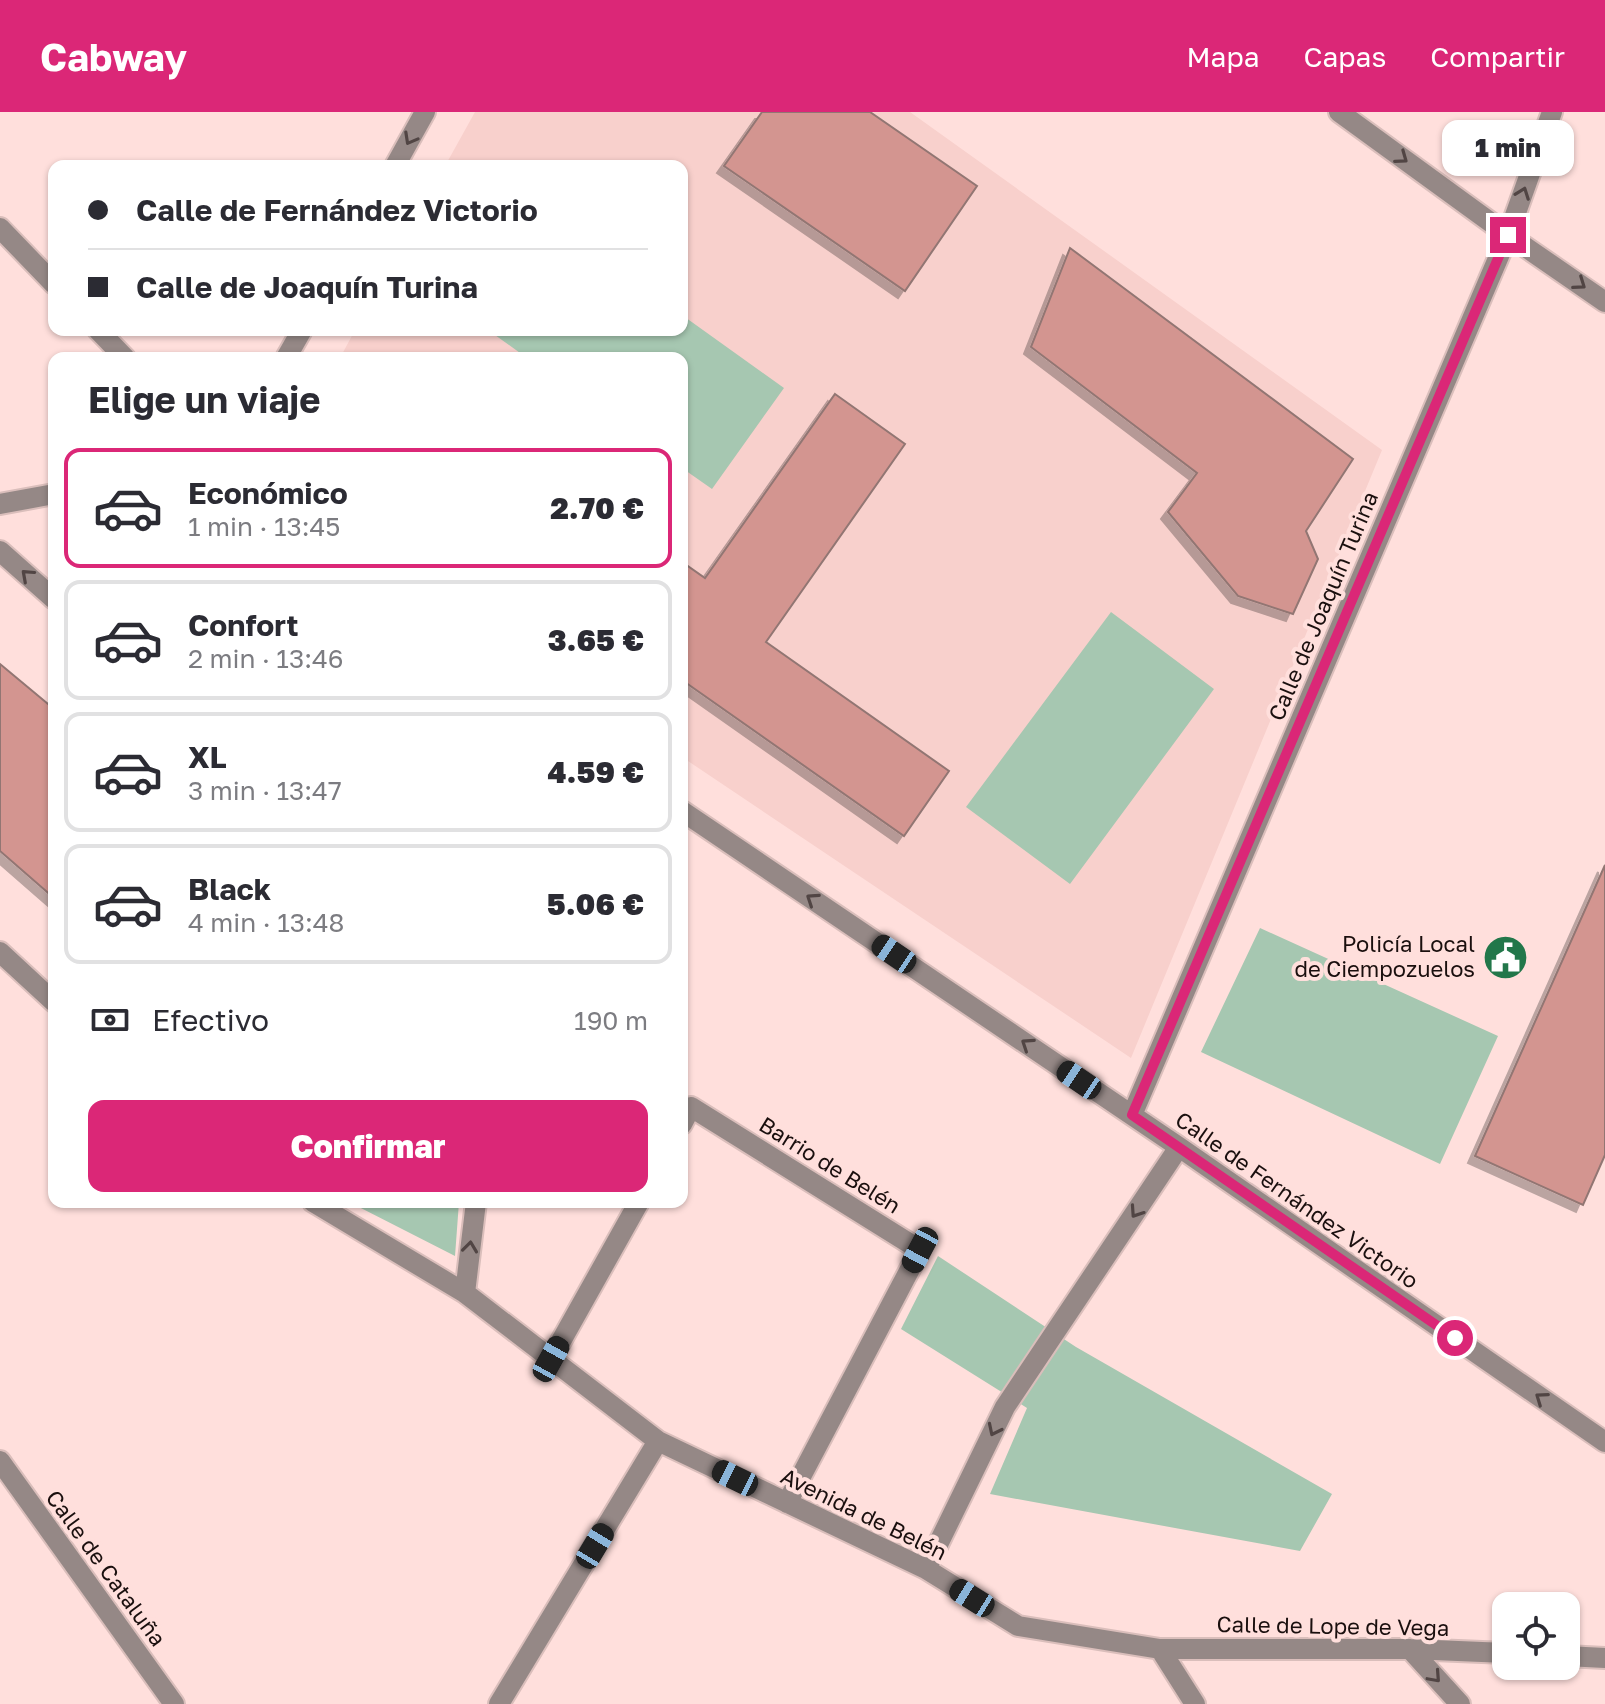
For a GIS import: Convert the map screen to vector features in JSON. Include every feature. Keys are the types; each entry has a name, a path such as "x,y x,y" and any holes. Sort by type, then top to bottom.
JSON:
{"street":[{"path":"398,160 425,112"},
{"path":"1339,112 1605,302"},
{"name":"Calle de Joaquín Turina","path":"1132,1115 1508,235 1552,112"},
{"path":"0,228 48,278"},
{"path":"104,336 119,352"},
{"path":"0,504 48,495"},
{"path":"0,551 48,594"},
{"name":"Calle de Fernández Victorio","path":"688,815 1179,1147 1605,1442"},
{"path":"0,952 48,996"},
{"name":"Barrio de Belén","path":"688,1113 691,1107 920,1250 787,1503"},
{"path":"926,1569 1005,1407 1179,1147"},
{"name":"Avenida de Belén","path":"323,1208 465,1293 658,1441 926,1569 1018,1626 1160,1649"},
{"path":"465,1293 475,1208"},
{"path":"551,1359 636,1208"},
{"path":"499,1704 658,1441"},
{"name":"Calle de Cataluña","path":"0,1461 174,1704"},
{"path":"1160,1649 1195,1704"},
{"name":"Calle de Lope de Vega","path":"1160,1649 1410,1649 1492,1652"},
{"path":"1410,1649 1460,1704"},
{"path":"1580,1657 1605,1658"}],"shaded area":[{"path":"475,112 910,112 1382,450 1131,1058 688,761 688,352 343,352 352,336 688,336 688,160 448,160"}],"green space":[{"path":"688,319 784,388 712,489 688,472 688,352 519,352 496,336 688,336"},
{"path":"1111,612 1214,689 1070,884 966,807"},
{"path":"1260,928 1498,1036 1440,1164 1201,1052"},
{"path":"361,1208 459,1208 455,1256"},
{"path":"938,1256 1076,1347 1332,1494 1300,1551 990,1494 1027,1408 901,1329"}],"building":[{"path":"762,112 870,112 977,186 905,291 724,166"},
{"path":"1070,248 1353,459 1306,531 1318,559 1293,614 1238,596 1168,512 1197,473 1031,347"},
{"path":"835,394 905,444 766,642 949,771 904,836 688,684 688,566 705,578"},
{"path":"0,664 48,704 48,893 0,851"},
{"path":"1605,865 1605,1155 1583,1205 1475,1156"}],"place":[{"name":"Policía Local de Ciempozuelos","path":"1506,957"}],"route":[{"path":"1455,1338 1132,1115 1508,235"}]}
